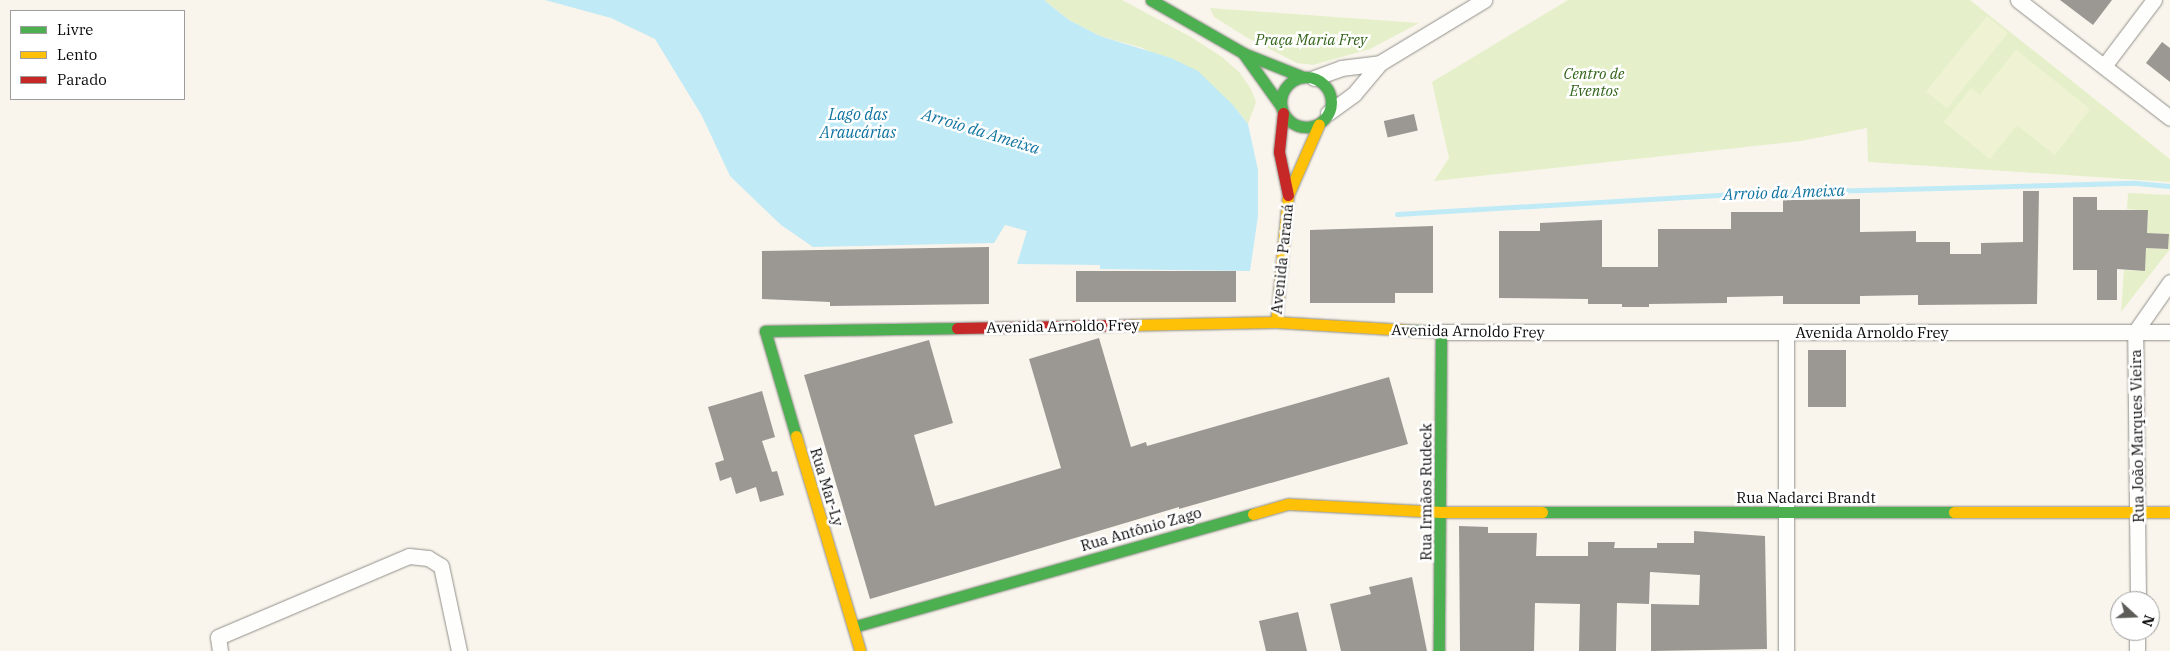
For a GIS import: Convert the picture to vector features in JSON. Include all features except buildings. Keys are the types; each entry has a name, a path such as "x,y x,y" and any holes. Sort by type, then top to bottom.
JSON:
{"street":[{"path":"1151,0 1243,54 1309,78"},
{"name":"Avenida Paraná","path":"1324,118 1354,94 1380,63 1484,0"},
{"path":"2018,0 2170,118"},
{"path":"2104,66 2154,0"},
{"path":"1243,54 1282,110 1299,127 1324,118"},
{"name":"Avenida Paraná","path":"1276,322 1288,195 1279,152 1286,86 1341,68 1380,63"},
{"name":"Avenida Paraná","path":"1288,195 1324,118 1329,92 1309,78"},
{"name":"Rua João Marques Vieira","path":"2138,591 2139,511 2135,332 2170,282"},
{"name":"Avenida Arnoldo Frey","path":"765,331 1276,322 1440,332 2170,332"},
{"name":"Rua Mar-Ly","path":"765,331 860,651"},
{"name":"Rua Irmãos Rudeck","path":"1439,651 1442,512 1440,332"},
{"path":"1786,333 1786,651"},
{"name":"Rua Antônio Zago","path":"853,627 1289,504 1442,512"},
{"name":"Rua Nadarci Brandt","path":"1442,512 2170,512"},
{"path":"219,644 408,556 428,558 441,566 459,651"}],"green space":[{"path":"1044,0 1122,0 1191,37 1222,57 1240,73 1251,89 1256,102 1248,124 1233,105 1143,48 1100,36 1069,20"},
{"name":"Centro de Eventos","path":"1568,0 1970,0 2170,159 2170,182 1868,162 1867,128 1801,141 1434,181 1449,158 1432,82"},
{"name":"Praça Maria Frey","path":"1210,8 1419,23 1370,49 1313,65 1297,63 1246,37 1214,17"},
{"path":"1987,16 2008,33 1947,108 1926,91"},
{"path":"2016,50 2090,109 2055,155 2017,125 1990,159 1944,122 1971,88 1980,95"},
{"path":"2128,193 2170,195 2170,249 2121,312 2124,270 2144,271 2146,248 2168,249 2169,234 2147,233 2148,211 2127,209"}],"water":[{"name":"Lago das Araucárias","path":"545,0 1044,0 1069,20 1100,36 1171,58 1198,71 1233,105 1248,124 1258,170 1258,216 1250,271 1100,269 1100,265 1017,264 1027,231 1005,225 994,243 813,247 781,225 730,176 702,116 655,39 611,18"}],"waterway":[{"name":"Arroio da Ameixa","path":"1397,214 1747,193 2136,183 2170,186"}],"traffic: fast":[{"path":"1151,0 1243,53 1303,77"},
{"path":"1243,53 1281,106"},
{"path":"1301,77 1311,77 1324,84 1331,97 1331,102 1331,107 1324,120 1311,127 1301,127 1292,123 1285,116 1281,107 1281,97 1285,88 1292,81 1301,77"},
{"path":"796,436 765,331 957,328"},
{"path":"1407,330 1441,332 1439,651"},
{"path":"1542,512 1954,512"},
{"path":"853,627 1253,514"}],"traffic: slow":[{"path":"1276,322 1288,195 1319,124"},
{"path":"1125,325 1276,322 1407,330"},
{"path":"796,436 860,651"},
{"path":"1253,514 1289,504 1442,512 1542,512"},
{"path":"1954,512 2170,512"}],"traffic: jam":[{"path":"1283,113 1279,152 1288,195"},
{"path":"957,328 1125,325"}]}
